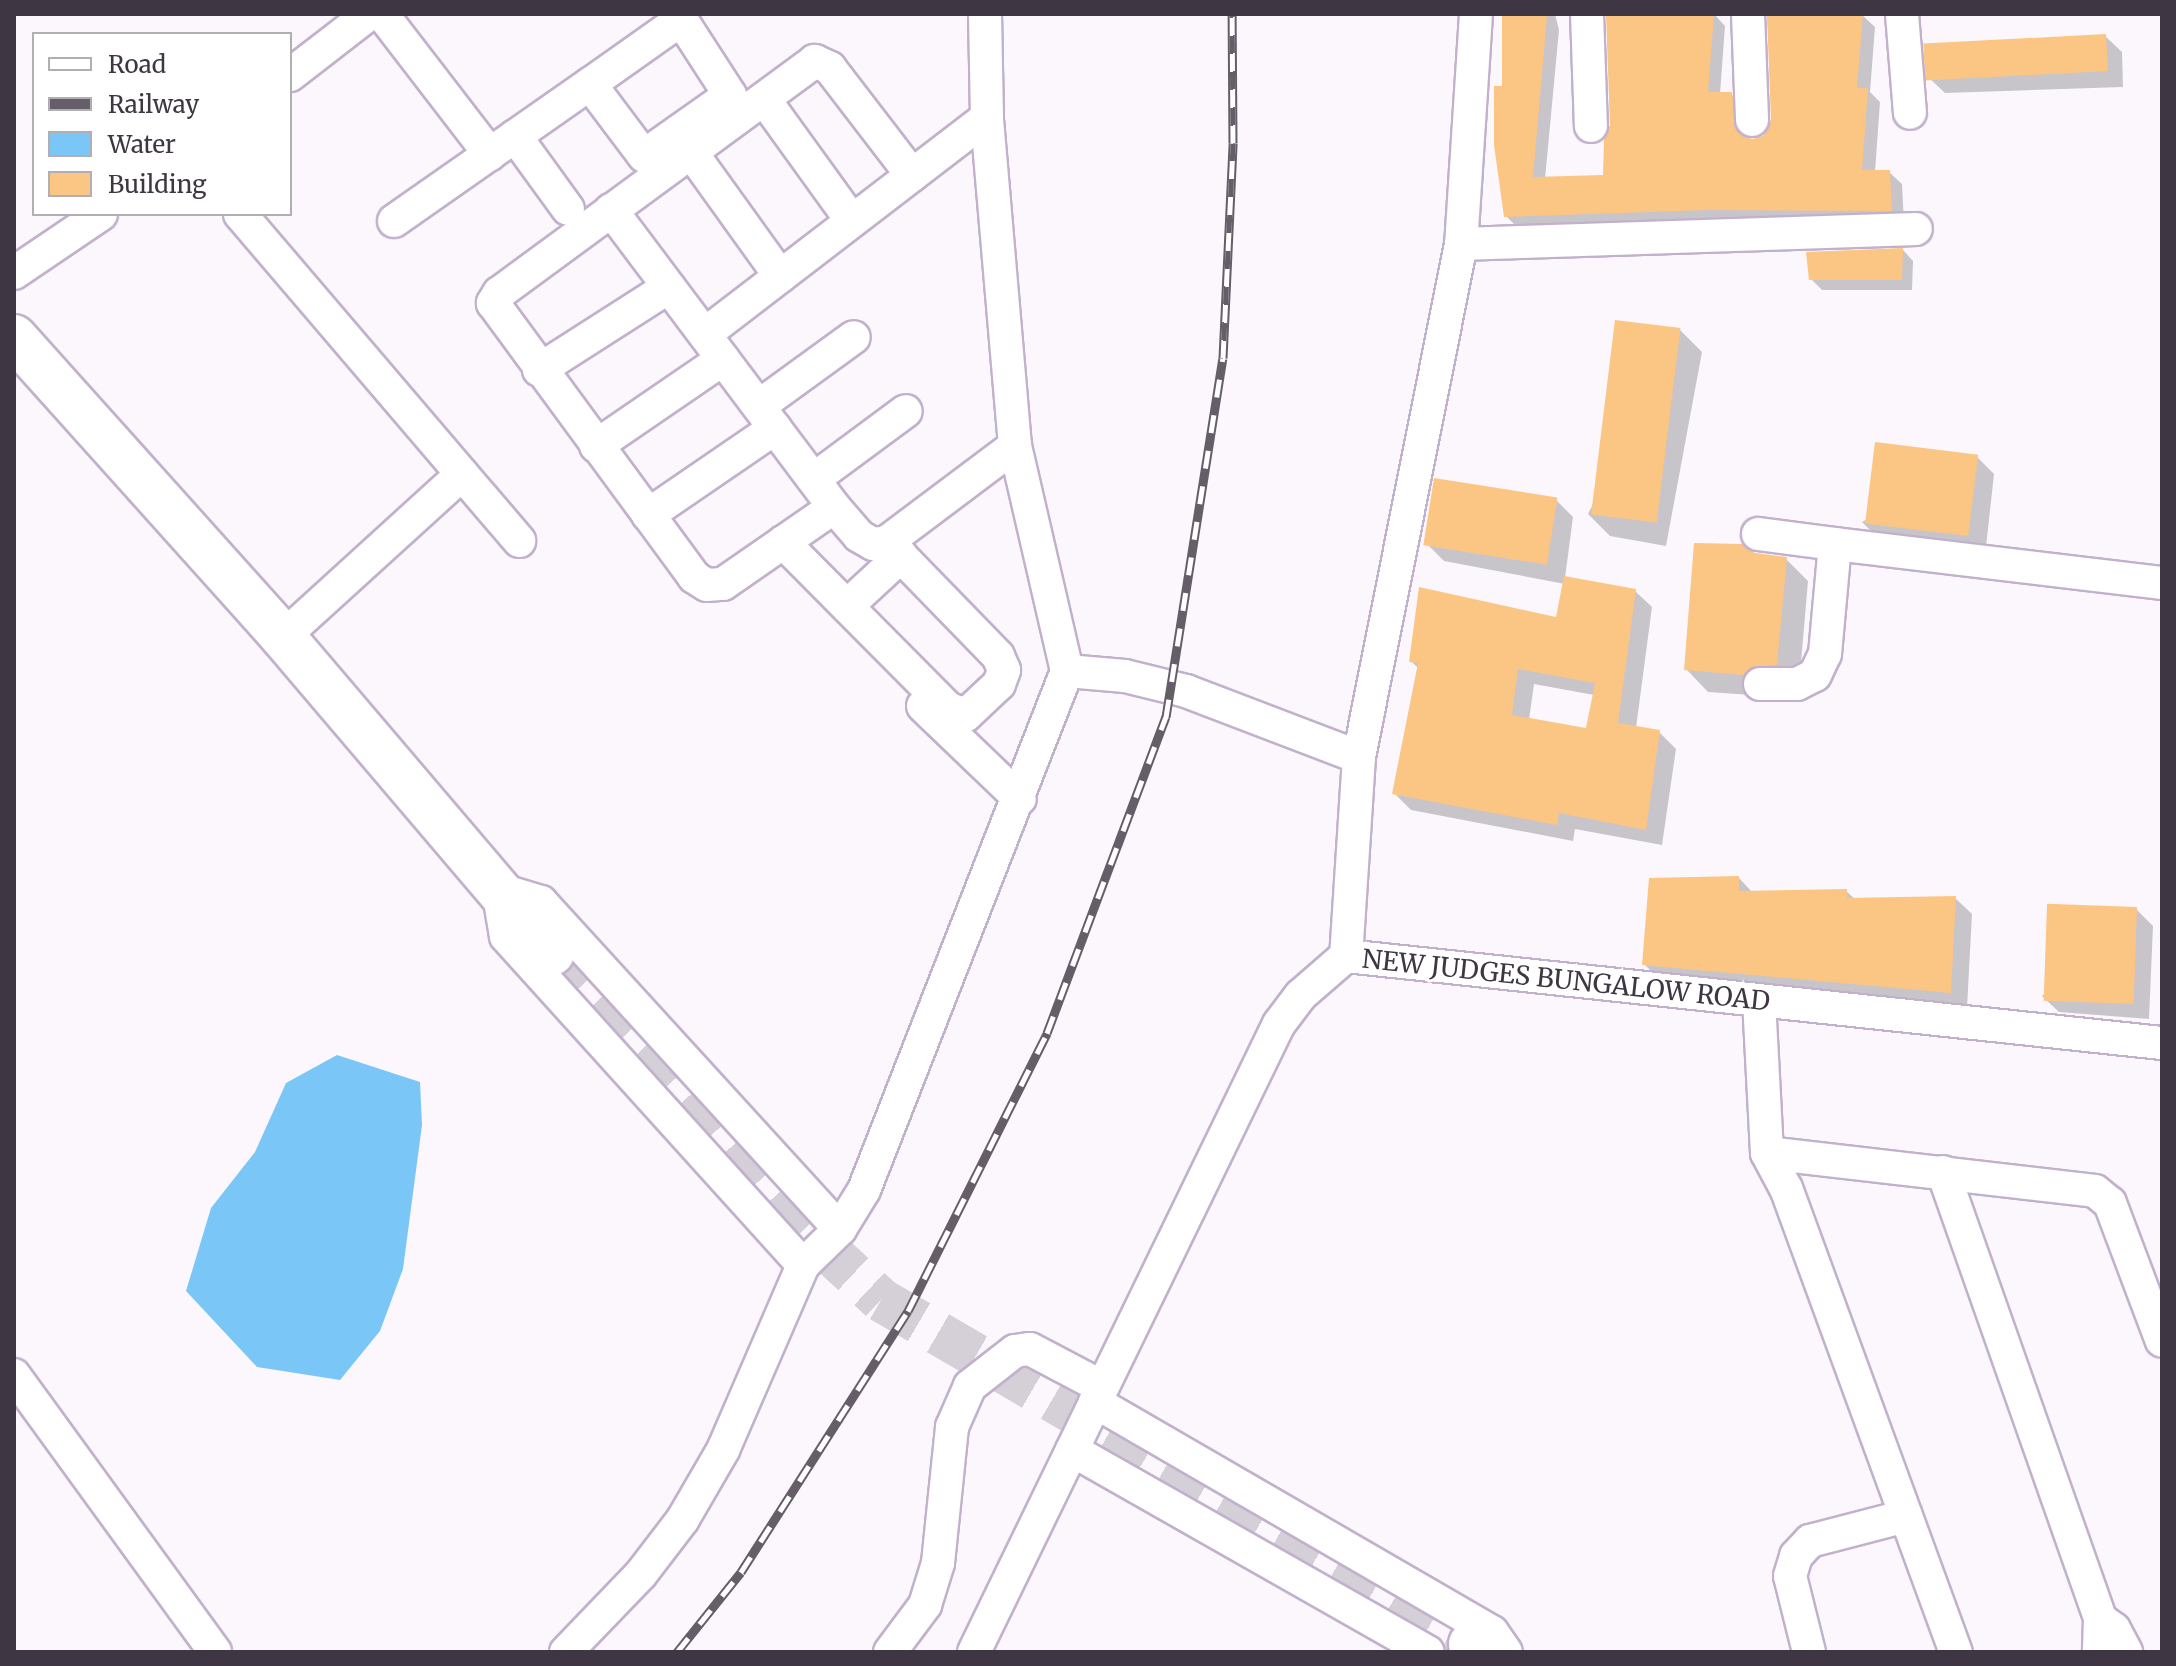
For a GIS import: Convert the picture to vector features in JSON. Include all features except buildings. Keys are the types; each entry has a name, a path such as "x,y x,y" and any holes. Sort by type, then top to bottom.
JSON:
{"street":[{"path":"292,73 369,14"},
{"path":"382,14 502,145 568,209"},
{"path":"566,1652 641,1574 683,1519 723,1450 803,1265 840,1229 864,1190 1020,799 1067,671 1015,446 987,118 985,14"},
{"name":"NEW JUDGES BUNGALOW ROAD","path":"1476,14 1461,244 1359,757 1346,956 2162,1043"},
{"path":"1587,14 1591,126"},
{"path":"1748,14 1752,120"},
{"path":"1902,14 1910,113"},
{"path":"834,507 723,584 707,585 694,577 539,370 493,303 499,293 815,61 823,62 912,175"},
{"path":"394,221 590,84"},
{"path":"764,99 852,221"},
{"path":"596,446 714,346 780,276 987,118"},
{"path":"691,152 780,276"},
{"path":"611,210 859,536 873,544 894,549 998,656 1004,670 999,684 966,715 958,714 845,617"},
{"path":"14,273 98,216"},
{"path":"242,216 519,541"},
{"path":"1461,244 1916,229"},
{"path":"539,370 669,287"},
{"path":"14,337 283,637 552,953"},
{"path":"648,515 767,417 854,337"},
{"path":"814,479 906,411"},
{"path":"845,617 894,549 1015,446"},
{"path":"283,637 462,474"},
{"path":"1758,534 2162,583"},
{"path":"783,542 845,617 1020,799"},
{"path":"1760,684 1797,684 1815,675 1825,654 1835,544"},
{"path":"1067,671 1125,676 1186,691 1359,757"},
{"path":"498,889 541,902 840,1229"},
{"path":"498,889 506,936 803,1265"},
{"path":"974,1652 1279,1024 1301,995 1346,956"},
{"path":"1759,1000 1767,1153 1786,1188 1956,1652"},
{"path":"1767,1153 2055,1182 2102,1197 2110,1203 2162,1341"},
{"path":"1943,1172 2100,1619 2099,1652"},
{"path":"890,1652 925,1605 938,1563 948,1453 970,1386 1015,1351 1030,1349 1098,1395 1492,1632 1487,1649"},
{"path":"14,1375 215,1652"},
{"path":"1072,1450 1428,1652"},
{"path":"1809,1652 1790,1576 1796,1556 1810,1541 1906,1516"},
{"path":"2100,1619 2114,1629 2126,1652"}],"water":[{"path":"337,1055 420,1082 422,1125 403,1269 380,1331 340,1380 257,1367 186,1291 211,1208 255,1152 286,1083"}],"tunnel":[{"path":"552,953 821,1244 881,1300 1471,1644"}],"railway":[{"path":"677,1652 741,1572 908,1311 1047,1033 1166,717 1223,358 1233,143 1232,14"}]}
